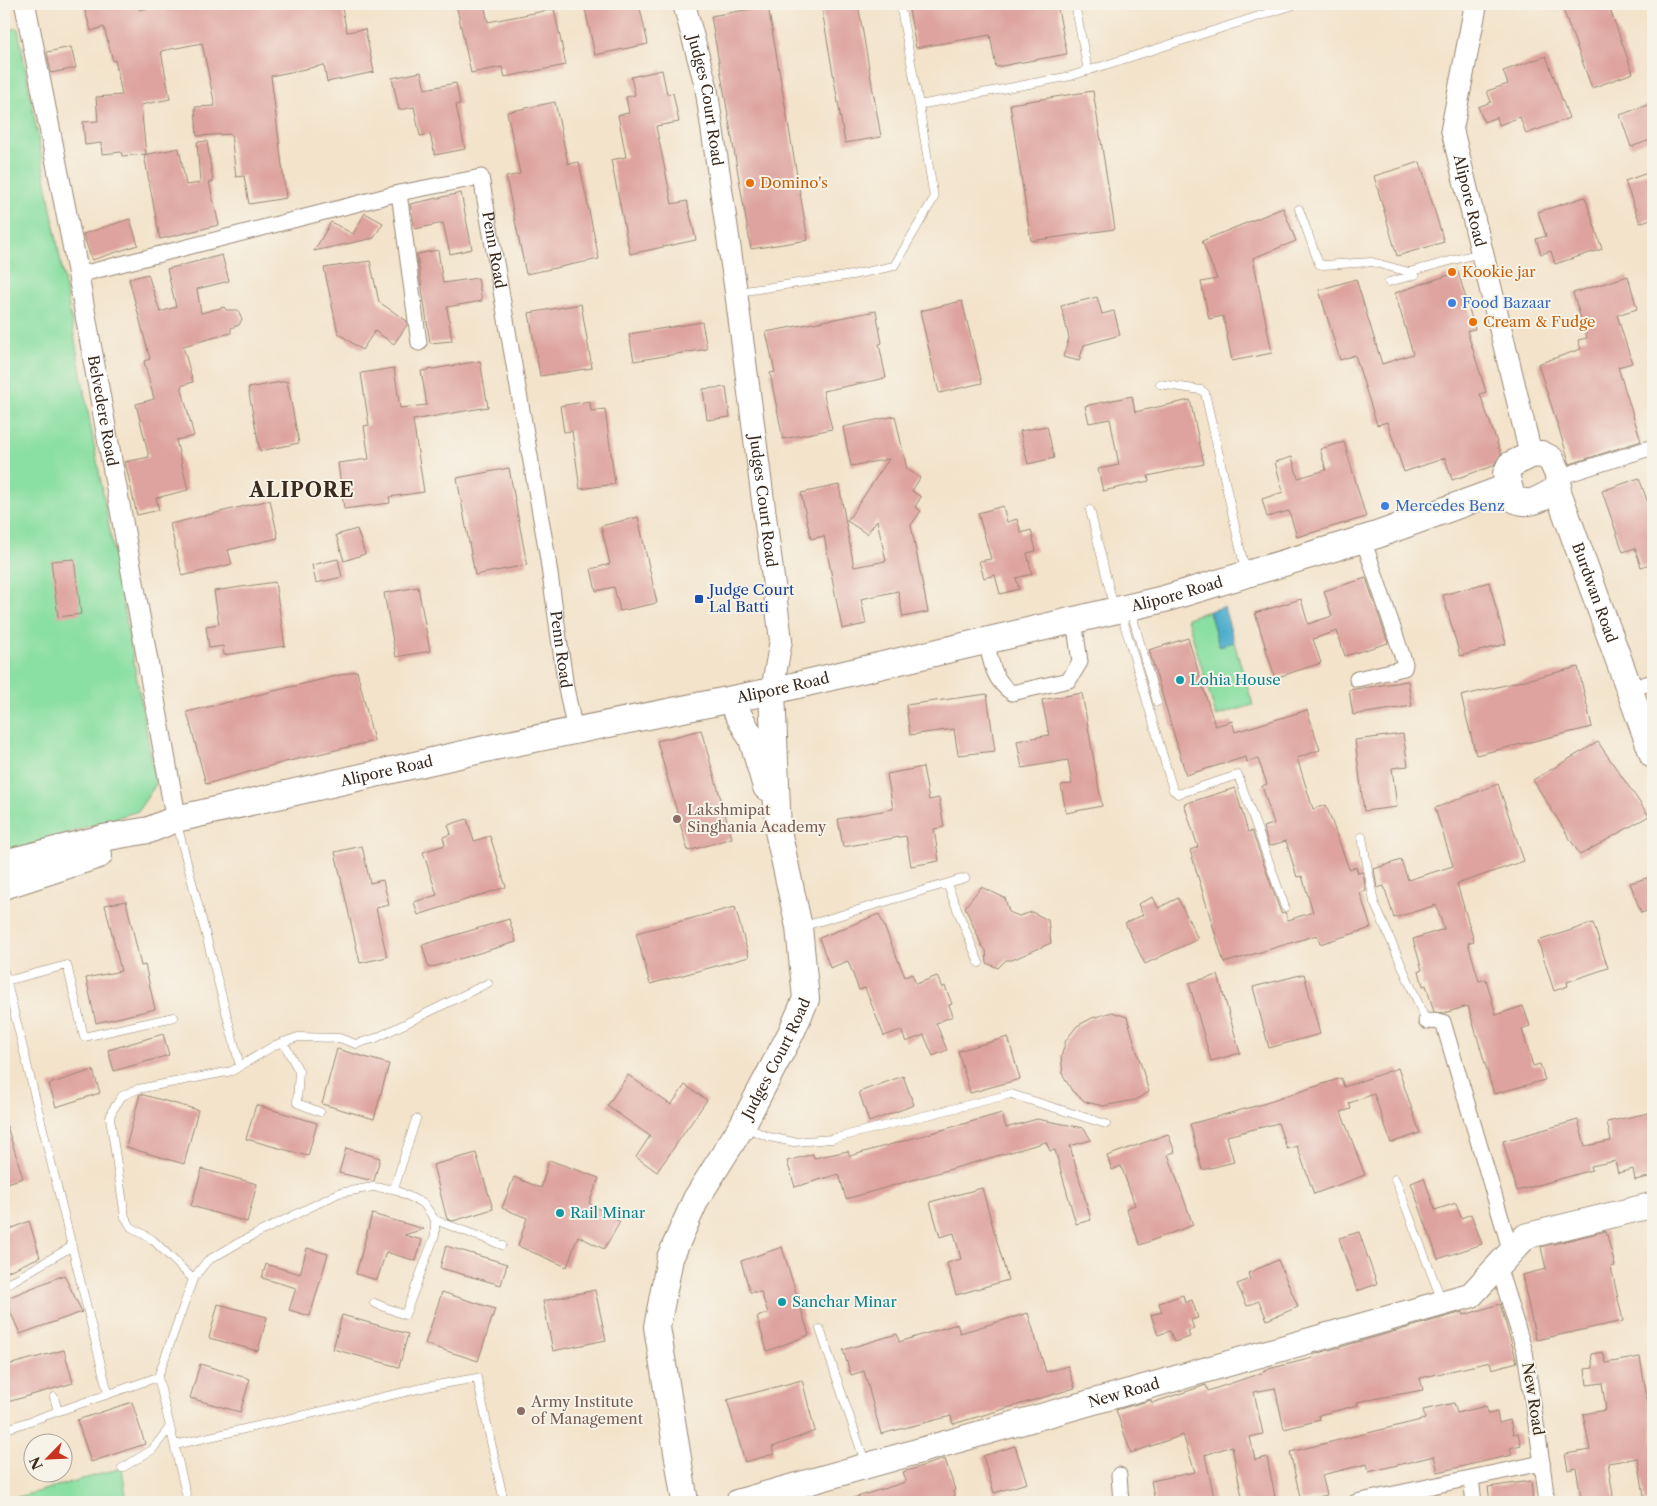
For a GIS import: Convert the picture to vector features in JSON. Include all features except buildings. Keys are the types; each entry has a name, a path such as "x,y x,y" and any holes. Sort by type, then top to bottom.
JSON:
{"highway":[{"path":"1541,454 1551,459 1558,483 1537,502 1521,503 1512,498 1506,474 1510,465 1531,455 1541,454"},
{"name":"Burdwan Road","path":"1558,483 1641,686 1653,755"},
{"name":"Alipore Road","path":"4,864 103,838 149,830 176,819 574,731 772,691 1121,609 1363,539 1508,487"},
{"name":"Judges Court Road","path":"685,1502 658,1326 670,1258 696,1199 742,1126 791,1034 806,999 799,927 778,831 772,691"},
{"path":"730,700 752,739 778,831"},
{"path":"4,886 106,853 149,830"}],"main road":[{"name":"Judges Court Road","path":"684,4 706,86 736,292 781,640 772,691"},
{"name":"Alipore Road","path":"1476,4 1452,129 1531,455"},
{"name":"New Road","path":"738,1502 1471,1296 1526,1236 1653,1205"}],"street":[{"name":"Belvedere Road","path":"25,4 78,274 176,819"},
{"name":"Penn Road","path":"78,274 398,193 481,177 547,553 574,731"},
{"path":"398,193 419,343"},
{"path":"1558,483 1653,447"},
{"path":"1357,679 1404,668 1405,664 1363,539"},
{"path":"986,640 993,673 1001,685 1012,693 1069,680 1080,662 1074,620"},
{"path":"1426,1021 1443,1022 1504,1259"},
{"name":"New Road","path":"1504,1259 1525,1352 1547,1502"},
{"path":"1356,1502 1471,1479 1542,1462"},
{"path":"1119,1475 1121,1502"},
{"path":"1471,1479 1474,1502"}],"lane":[{"path":"736,292 852,275 894,266 934,198 900,4"},
{"path":"1075,4 1088,71"},
{"path":"919,105 1088,71 1242,20 1297,4"},
{"path":"1299,209 1320,264 1323,265 1372,262 1409,272 1482,255"},
{"path":"1388,282 1482,255"},
{"path":"1160,384 1201,390 1205,393 1246,574"},
{"path":"1090,510 1121,609 1173,790 1178,794 1238,775 1242,779 1285,908"},
{"path":"1121,609 1157,702"},
{"path":"176,819 240,1066"},
{"path":"1362,837 1374,902 1426,1021"},
{"path":"799,927 965,878"},
{"path":"947,884 979,963"},
{"path":"6,981 67,965 84,1037 174,1017"},
{"path":"4,970 108,1393"},
{"path":"193,1279 153,1240 131,1227 125,1217 110,1118 112,1110 122,1096 138,1089 232,1071 283,1042 298,1037 339,1038 356,1044 369,1040 488,983"},
{"path":"283,1042 299,1071 298,1103 320,1112"},
{"path":"742,1126 769,1137 794,1142 832,1139 1011,1094 1106,1124"},
{"path":"394,1189 416,1119"},
{"path":"1395,1179 1443,1304"},
{"path":"188,1502 158,1377 193,1279 207,1261 240,1242 339,1193 373,1187 394,1189 424,1204 434,1220 435,1235 405,1315 374,1303"},
{"path":"434,1220 502,1245"},
{"path":"4,1286 71,1247"},
{"path":"820,1329 867,1466"},
{"path":"4,1430 158,1377"},
{"path":"175,1445 432,1386 477,1378 504,1502"},
{"path":"54,1397 58,1411"},
{"path":"122,1468 152,1450 170,1427"}],"green space":[{"path":"18,28 156,784 138,811 4,853 4,31"},
{"path":"1209,611 1219,646 1234,642 1253,705 1216,716 1187,618"},
{"path":"122,1468 127,1502 4,1502 65,1484 72,1484 72,1482"}],"water":[{"path":"1224,607 1234,642 1219,646 1209,611"}],"place":[{"name":"Domino's","path":"750,183"},
{"name":"Kookie jar","path":"1452,272"},
{"name":"Food Bazaar","path":"1452,303"},
{"name":"Cream & Fudge","path":"1473,322"},
{"name":"Mercedes Benz","path":"1385,506"},
{"name":"Judge Court Lal Batti","path":"699,599"},
{"name":"Lohia House","path":"1180,680"},
{"name":"Lakshmipat Singhania Academy","path":"677,819"},
{"name":"Rail Minar","path":"560,1213"},
{"name":"Sanchar Minar","path":"782,1302"},
{"name":"Army Institute of Management","path":"521,1411"}],"district":[{"name":"ALIPORE","path":"302,490"}]}
